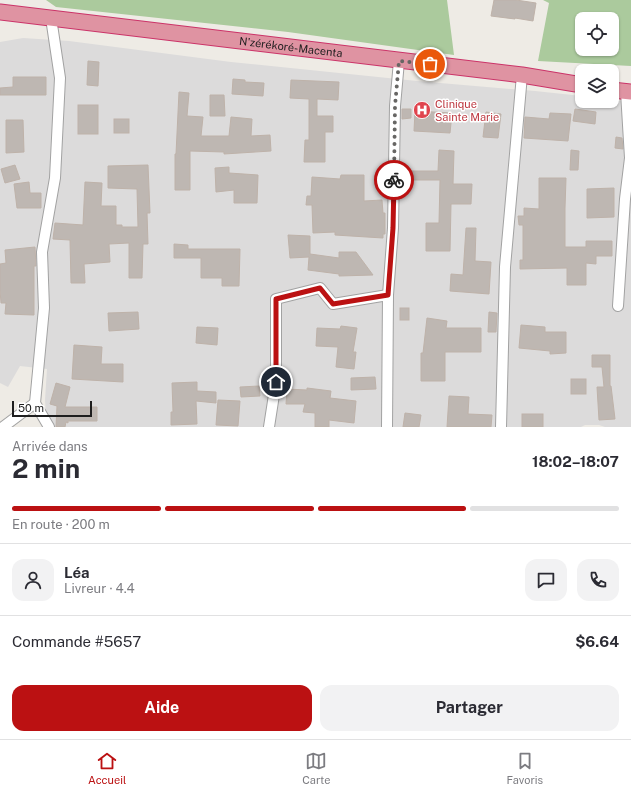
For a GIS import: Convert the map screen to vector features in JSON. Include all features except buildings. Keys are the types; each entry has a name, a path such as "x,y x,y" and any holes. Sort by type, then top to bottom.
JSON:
{"highway":[{"name":"N'zérékoré-Macenta","path":"0,12 522,75 575,84"}],"street":[{"path":"48,427 35,403 44,308 42,252 55,178 60,85 52,18"},
{"path":"387,427 388,295 393,228 395,106 399,61"},
{"path":"501,427 505,267 522,75"},
{"path":"618,306 625,199 630,158 623,91"},
{"path":"269,427 276,382 276,299 320,288 333,304 388,295"},
{"path":"3,427 35,403"}],"shaded area":[{"path":"23,38 69,41 231,62 575,95 575,108 619,108 619,101 631,102 631,427 585,425 581,427 47,427 45,400 47,369 20,366 8,387 0,383 0,42"}],"green space":[{"path":"46,0 447,0 454,55 288,32 56,7"},
{"path":"543,0 631,0 631,66 619,65 619,64 538,61 549,3"}],"way so far":[{"path":"394,180 395,106 399,61 430,64"}],"place":[{"name":"Clinique Sainte Marie","path":"422,110"}],"route":[{"path":"276,382 276,299 320,288 333,304 388,295 393,228 394,180"}]}
